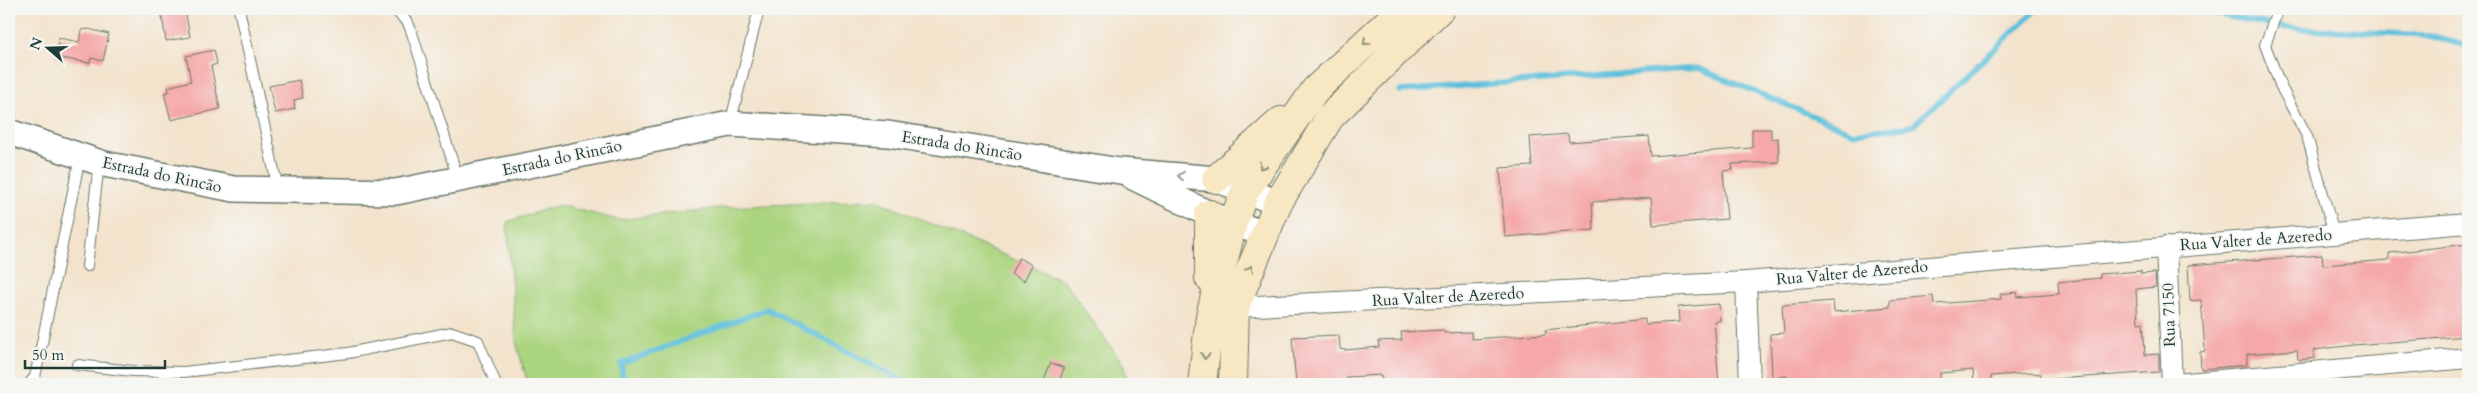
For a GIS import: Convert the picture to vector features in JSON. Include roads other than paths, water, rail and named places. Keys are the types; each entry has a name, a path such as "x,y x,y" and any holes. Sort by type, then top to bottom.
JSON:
{"main road":[{"path":"1216,179 1402,9"},
{"path":"1202,384 1226,315 1278,203 1330,117 1440,9"},
{"path":"1233,384 1226,315 1221,219 1245,190 1315,90"}],"street":[{"name":"Estrada do Rincão","path":"9,132 89,159 234,189 396,192 730,124 888,134 1120,171 1216,179 1278,203"},
{"name":"Estrada do Rincão","path":"1120,171 1221,219 1264,234"},
{"name":"Rua Valter de Azeredo","path":"1226,315 1746,282 2166,246 2468,223"},
{"name":"Rua 7150","path":"2166,246 2173,384"},
{"path":"1746,282 1750,384"},
{"path":"1226,315 1245,384"},
{"path":"2173,384 2468,358"}],"lane":[{"path":"239,9 279,190"},
{"path":"394,9 408,23 412,33 458,179"},
{"path":"730,124 759,9"},
{"path":"2278,9 2265,45 2281,87 2306,136 2334,234"},
{"path":"87,266 89,159"},
{"path":"29,384 35,377 89,159"},
{"path":"77,365 133,371 184,372 348,353 452,332 478,341 496,384"}],"waterway":[{"path":"1400,91 1698,68 1854,133 1913,126 2037,9"},
{"path":"2187,9 2288,28 2425,35 2468,46"},
{"path":"624,384 621,364 767,309 909,384"}]}
